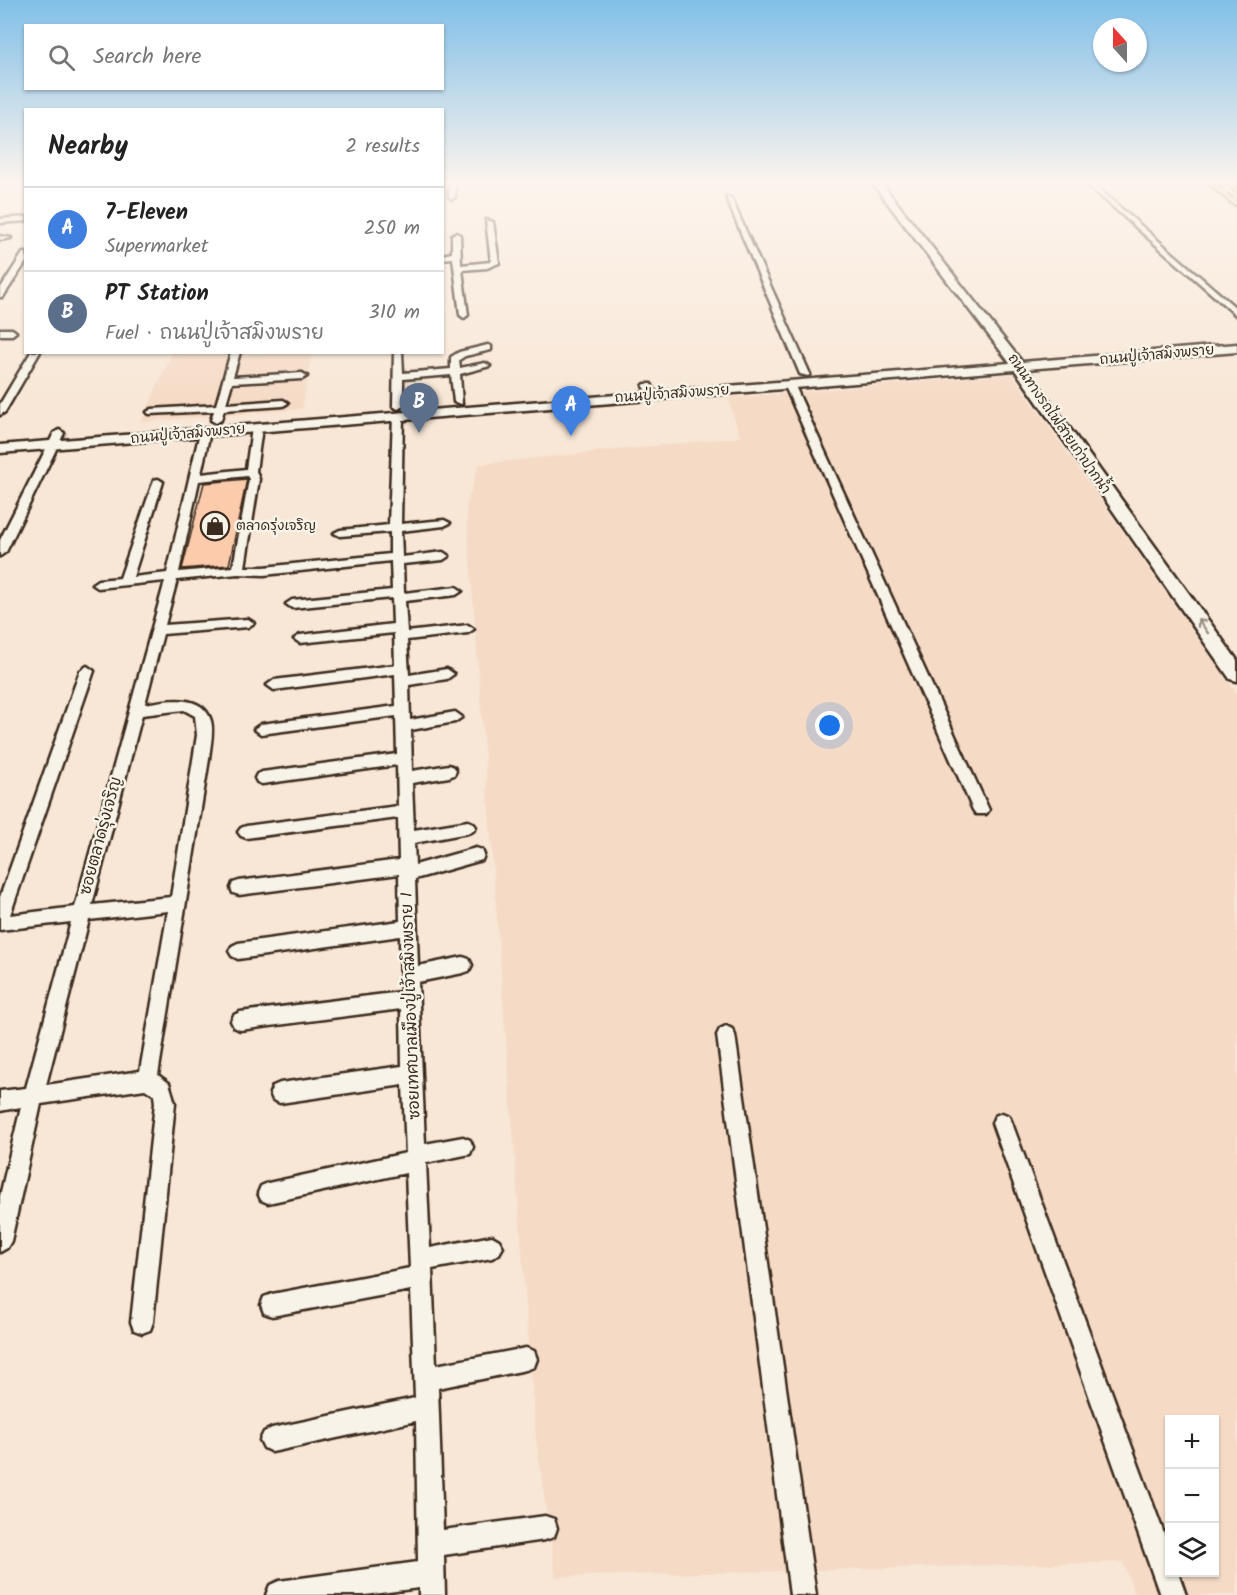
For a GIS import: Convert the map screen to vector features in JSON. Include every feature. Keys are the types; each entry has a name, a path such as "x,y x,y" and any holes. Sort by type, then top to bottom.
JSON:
{"main road":[{"name":"ถนนทางรถไฟสายเก่าปากน้ำ","path":"932,254 1016,362 1237,674"},
{"name":"ถนนปู่เจ้าสมิงพราย","path":"0,438 57,439 257,428 459,402 789,384 1237,339"},
{"name":"ถนนปู่เจ้าสมิงพราย","path":"0,450 218,414 398,411 650,391 805,374 1237,348"}],"street":[{"path":"458,268 487,266 495,263 494,254"},
{"path":"753,254 805,374"},
{"path":"1170,254 1237,313"},
{"path":"444,256 456,255 464,315"},
{"path":"0,295 24,260"},
{"path":"0,332 12,332"},
{"path":"459,402 454,359 457,356 488,348"},
{"path":"0,412 35,354"},
{"path":"218,414 235,354"},
{"name":"ซอยเทศบาลเมืองปู่เจ้าสมิงพราย 1","path":"398,354 395,527 402,675 412,1074 426,1379 432,1584"},
{"path":"399,376 454,372 485,366"},
{"path":"227,380 302,376"},
{"path":"789,384 981,810"},
{"path":"152,412 218,414 283,403"},
{"path":"238,570 254,479 251,472 257,428"},
{"name":"ซอยตลาดรุ่งเจริญ","path":"0,1241 33,1097 80,915 172,576 205,432"},
{"path":"0,552 57,439"},
{"path":"195,478 251,472"},
{"path":"125,580 132,565 158,482"},
{"path":"340,533 444,523"},
{"path":"98,584 238,570 264,571 443,556"},
{"path":"292,604 456,591"},
{"path":"156,630 248,623"},
{"path":"300,639 468,629"},
{"path":"87,671 0,922 177,903"},
{"path":"274,685 402,675 447,674"},
{"path":"136,711 173,705 184,706 195,709 204,720 202,759 148,1079"},
{"path":"261,729 403,718 456,717"},
{"path":"262,778 404,759"},
{"path":"405,778 449,771"},
{"path":"246,832 406,811"},
{"path":"406,838 468,827"},
{"path":"239,888 407,870 476,855"},
{"path":"238,951 409,927"},
{"path":"410,976 463,964"},
{"path":"240,1021 411,999"},
{"path":"726,1035 802,1595"},
{"path":"280,1093 412,1074"},
{"path":"0,1101 148,1079 162,1090 165,1103 142,1322"},
{"path":"1002,1123 1173,1595"},
{"path":"268,1193 463,1147"},
{"path":"272,1305 421,1269 492,1247"},
{"path":"426,1379 525,1359"},
{"path":"272,1440 427,1407"},
{"path":"431,1544 545,1528"},
{"path":"279,1594 432,1584"}],"shaded area":[{"path":"172,354 312,354 302,409 141,422"},
{"path":"1012,374 1237,694 1237,1595 1135,1595 1123,1562 556,1577 536,1440 466,507 479,464 740,437 728,398"}],"building":[{"name":"ตลาดรุ่งเจริญ","path":"247,479 229,565 182,569 204,483"}],"place":[{"name":"PT Station","path":"419,433"},
{"name":"7-Eleven","path":"571,436"},
{"name":"ตลาดรุ่งเจริญ","path":"215,526"}]}
